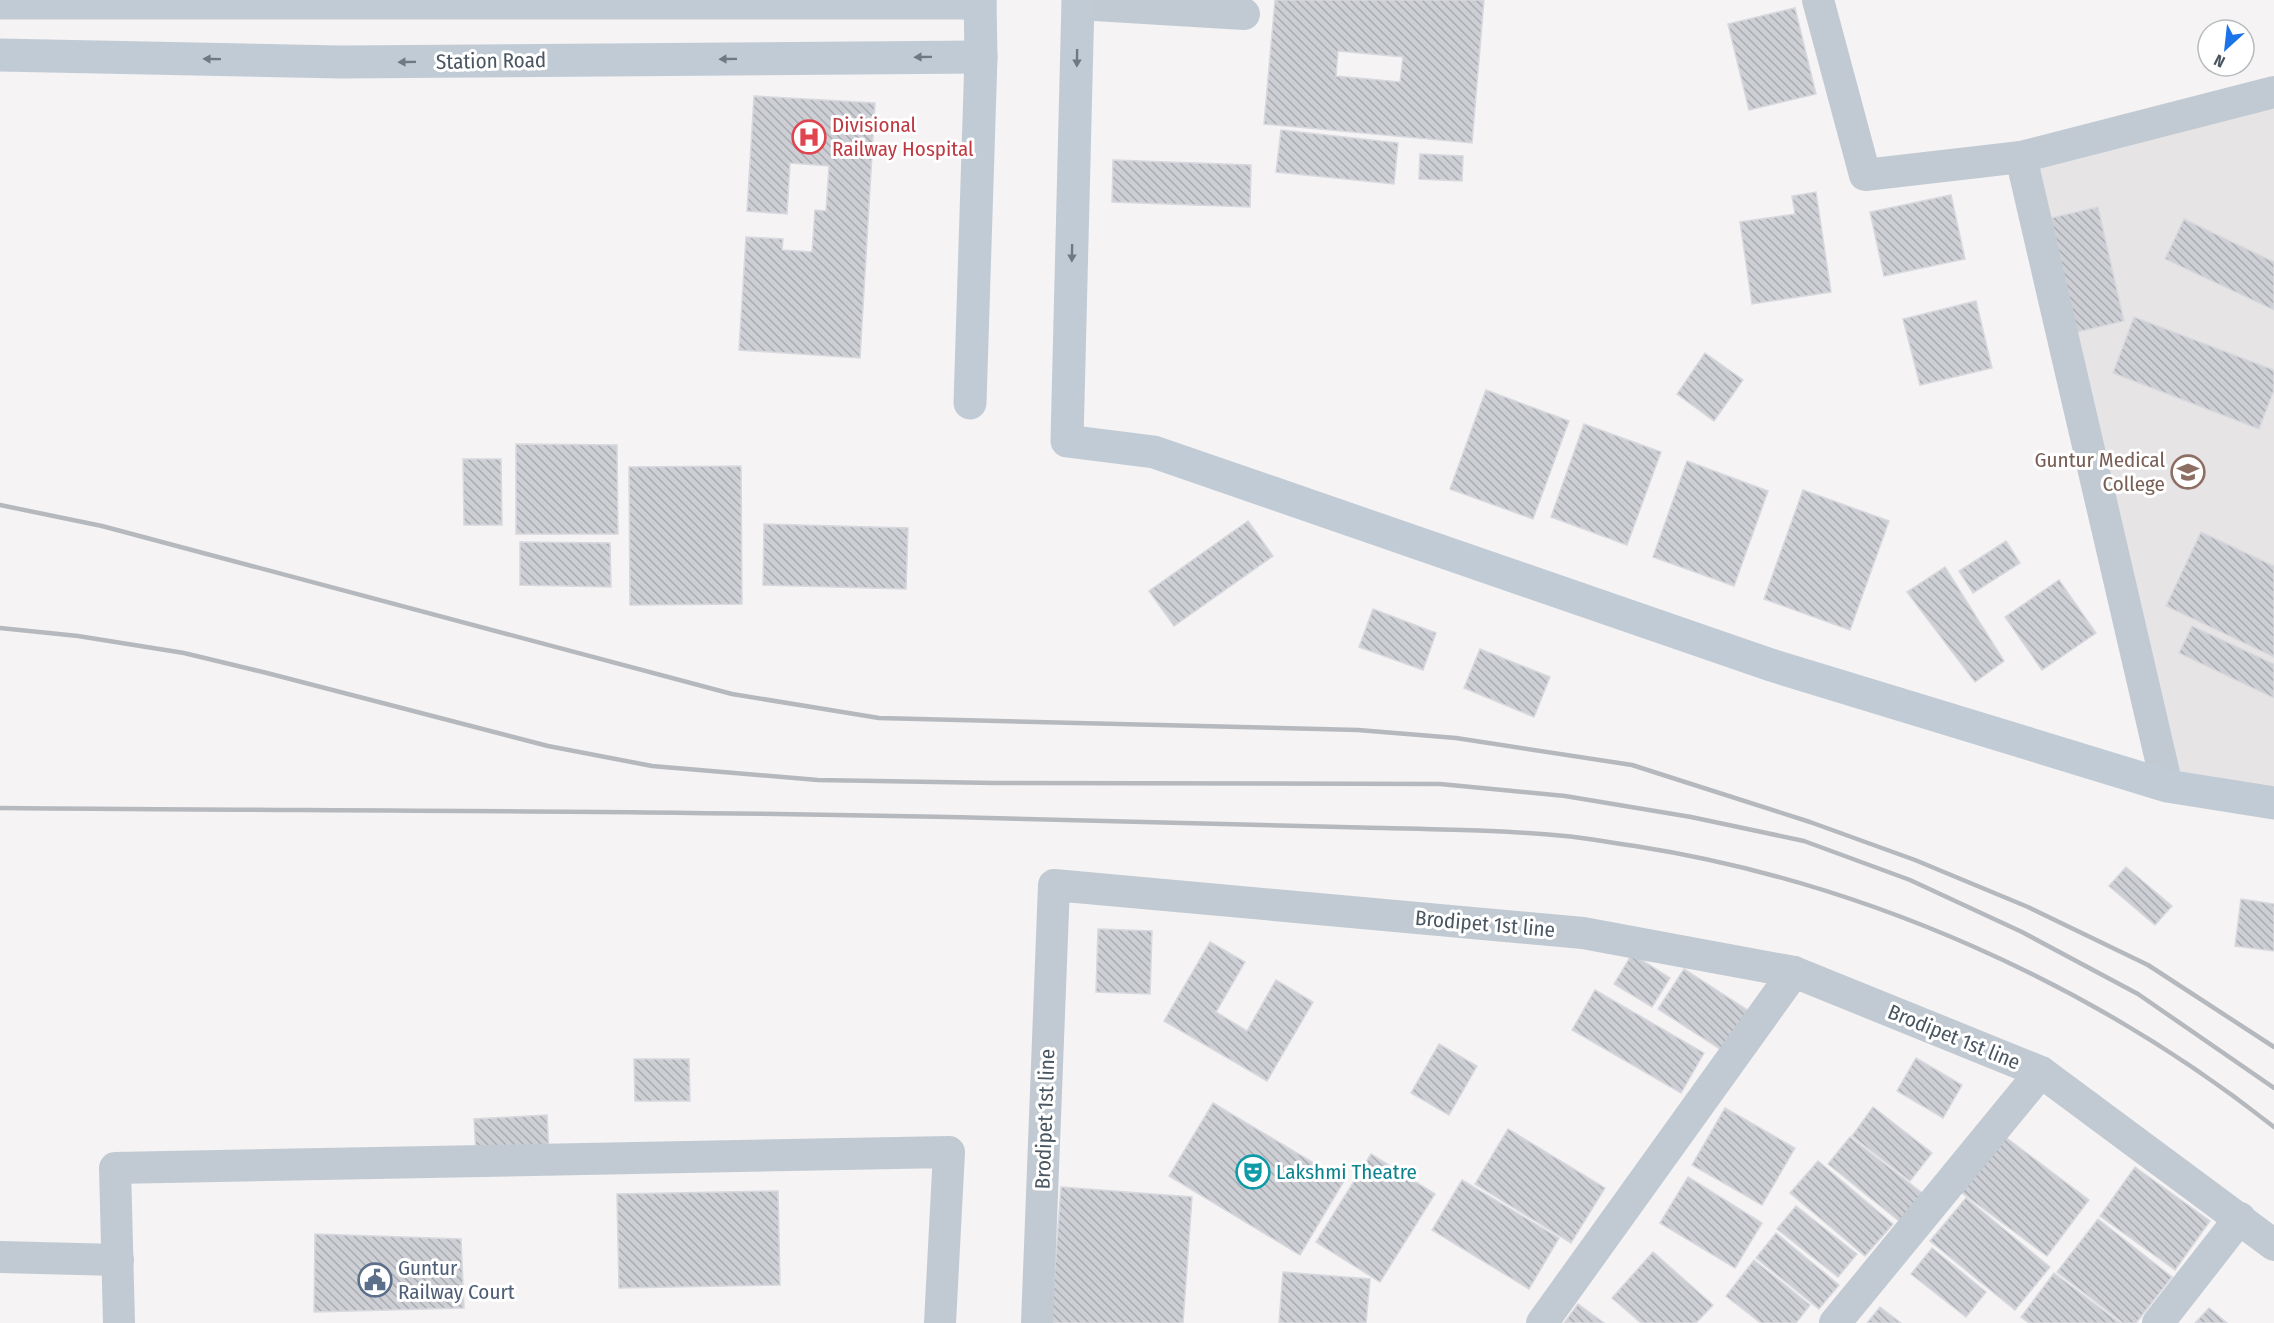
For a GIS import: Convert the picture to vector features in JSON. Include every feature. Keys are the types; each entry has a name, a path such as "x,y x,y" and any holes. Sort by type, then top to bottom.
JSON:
{"street":[{"path":"1818,0 1865,175 2021,157 2274,92"},
{"path":"0,3 980,2 981,57 970,404"},
{"path":"1244,14 1078,2 1067,441 1154,452 1771,665 2167,786 2274,802"},
{"name":"Station Road","path":"0,55 341,62 981,57"},
{"path":"2021,157 2167,786"},
{"name":"Brodipet 1st line","path":"1037,1323 1054,885 1583,933 1794,972 2041,1072 2274,1245"},
{"path":"1542,1323 1794,972"},
{"path":"1835,1323 2041,1072"},
{"path":"119,1323 115,1168 949,1152 940,1323"},
{"path":"2158,1323 2240,1218"},
{"path":"0,1257 118,1260"}],"shaded area":[{"name":"Guntur Medical College","path":"2274,103 2274,796 2173,783 2030,160"}],"building":[{"path":"1275,0 1484,0 1472,143 1264,124","holes":["1338,51 1403,57 1400,82 1336,76"]},
{"path":"1795,8 1816,94 1749,110 1728,24"},
{"path":"754,96 875,103 860,358 739,350 746,237 783,239 782,250 812,252 815,210 826,211 829,166 790,163 787,214 747,211"},
{"path":"1281,130 1398,143 1394,184 1276,172"},
{"path":"1420,154 1463,156 1462,181 1419,179"},
{"path":"1113,160 1251,165 1250,207 1112,202"},
{"path":"1816,192 1831,292 1752,304 1740,222 1795,214 1792,196"},
{"path":"1951,195 1965,259 1884,276 1870,212"},
{"path":"2098,207 2124,321 2077,332 2051,218"},
{"path":"2184,219 2274,262 2274,310 2165,259"},
{"path":"1976,301 1992,368 1920,385 1903,319"},
{"path":"2134,317 2274,370 2274,390 2259,429 2113,373"},
{"path":"1705,353 1743,380 1714,421 1677,394"},
{"path":"1486,390 1569,421 1533,519 1450,489"},
{"path":"1584,424 1661,452 1627,545 1551,517"},
{"path":"516,444 617,445 618,534 516,534"},
{"path":"463,459 501,459 502,525 464,525"},
{"path":"1687,461 1768,491 1734,586 1653,557"},
{"path":"741,466 742,604 630,605 629,467"},
{"path":"1803,490 1889,521 1850,630 1764,599"},
{"path":"1248,521 1273,556 1174,626 1149,591"},
{"path":"764,524 908,528 906,589 763,585"},
{"path":"2201,532 2274,566 2274,657 2166,606"},
{"path":"2006,541 2020,563 1973,593 1959,571"},
{"path":"520,542 610,543 611,587 520,585"},
{"path":"1945,567 2004,661 1975,682 1907,592"},
{"path":"2059,580 2096,633 2042,670 2005,617"},
{"path":"1373,609 1436,633 1423,670 1359,647"},
{"path":"2192,626 2274,664 2274,698 2179,653"},
{"path":"1480,649 1550,677 1534,717 1464,688"},
{"path":"2126,867 2172,906 2155,925 2109,886"},
{"path":"2241,899 2274,904 2274,951 2235,946"},
{"path":"1098,929 1152,931 1150,994 1096,992"},
{"path":"1210,942 1245,962 1216,1012 1247,1031 1276,980 1313,1002 1267,1081 1164,1021"},
{"path":"1632,954 1670,978 1652,1007 1614,984"},
{"path":"1684,969 1749,1011 1723,1051 1658,1009"},
{"path":"1595,990 1704,1053 1681,1093 1572,1030"},
{"path":"1439,1044 1477,1066 1449,1115 1411,1093"},
{"path":"1916,1058 1962,1085 1943,1118 1897,1091"},
{"path":"634,1059 689,1059 690,1101 635,1101"},
{"path":"1213,1103 1344,1181 1300,1255 1169,1176"},
{"path":"1873,1107 1932,1153 1910,1181 1852,1136"},
{"path":"1725,1108 1795,1148 1762,1205 1692,1165"},
{"path":"547,1115 549,1152 476,1156 474,1119"},
{"path":"1508,1129 1605,1188 1571,1243 1475,1184"},
{"path":"2000,1133 2089,1200 2047,1256 1957,1189"},
{"path":"1850,1137 1926,1196 1904,1225 1828,1164"},
{"path":"1371,1154 1435,1194 1380,1282 1316,1242"},
{"path":"1818,1161 1893,1224 1865,1256 1790,1193"},
{"path":"2135,1167 2210,1221 2175,1270 2100,1216"},
{"path":"1688,1177 1762,1223 1735,1268 1660,1223"},
{"path":"1462,1180 1559,1238 1529,1289 1432,1230"},
{"path":"1061,1187 1192,1197 1183,1323 1051,1323"},
{"path":"778,1191 780,1285 619,1288 617,1194"},
{"path":"1966,1198 2050,1267 2015,1310 1930,1241"},
{"path":"1796,1206 1857,1254 1838,1277 1777,1229"},
{"path":"2098,1219 2172,1277 2136,1323 2123,1323 2057,1272"},
{"path":"1776,1233 1839,1285 1819,1309 1756,1258"},
{"path":"315,1234 461,1239 464,1308 314,1312"},
{"path":"1932,1248 1986,1292 1966,1317 1911,1274"},
{"path":"1653,1252 1713,1305 1696,1323 1641,1323 1612,1298"},
{"path":"1754,1260 1810,1305 1796,1323 1761,1323 1726,1296"},
{"path":"1283,1272 1370,1279 1366,1323 1279,1323"},
{"path":"2054,1273 2120,1323 2029,1323 2021,1317"},
{"path":"1578,1304 1604,1323 1564,1323"},
{"path":"1880,1307 1901,1323 1867,1323"},
{"path":"2209,1308 2227,1323 2195,1323"}],"railway":[{"path":"0,505 102,526 732,694 879,718 1358,730 1456,738 1632,765 1810,822 1915,860 2028,907 2148,965 2274,1047"},
{"path":"0,628 78,636 184,653 548,746 652,766 818,780 995,783 1440,784 1565,796 1691,817 1804,841 1910,880 2022,932 2138,994 2274,1088"},
{"path":"0,808 865,815 1453,830 1582,838 1721,863 1806,885 1890,913 1972,946 2052,984 2130,1027 2204,1075 2274,1127"}],"place":[{"name":"Divisional Railway Hospital","path":"809,137"},
{"name":"Guntur Medical College","path":"2188,472"},
{"name":"Lakshmi Theatre","path":"1253,1172"},
{"name":"Guntur Railway Court","path":"375,1280"}]}
